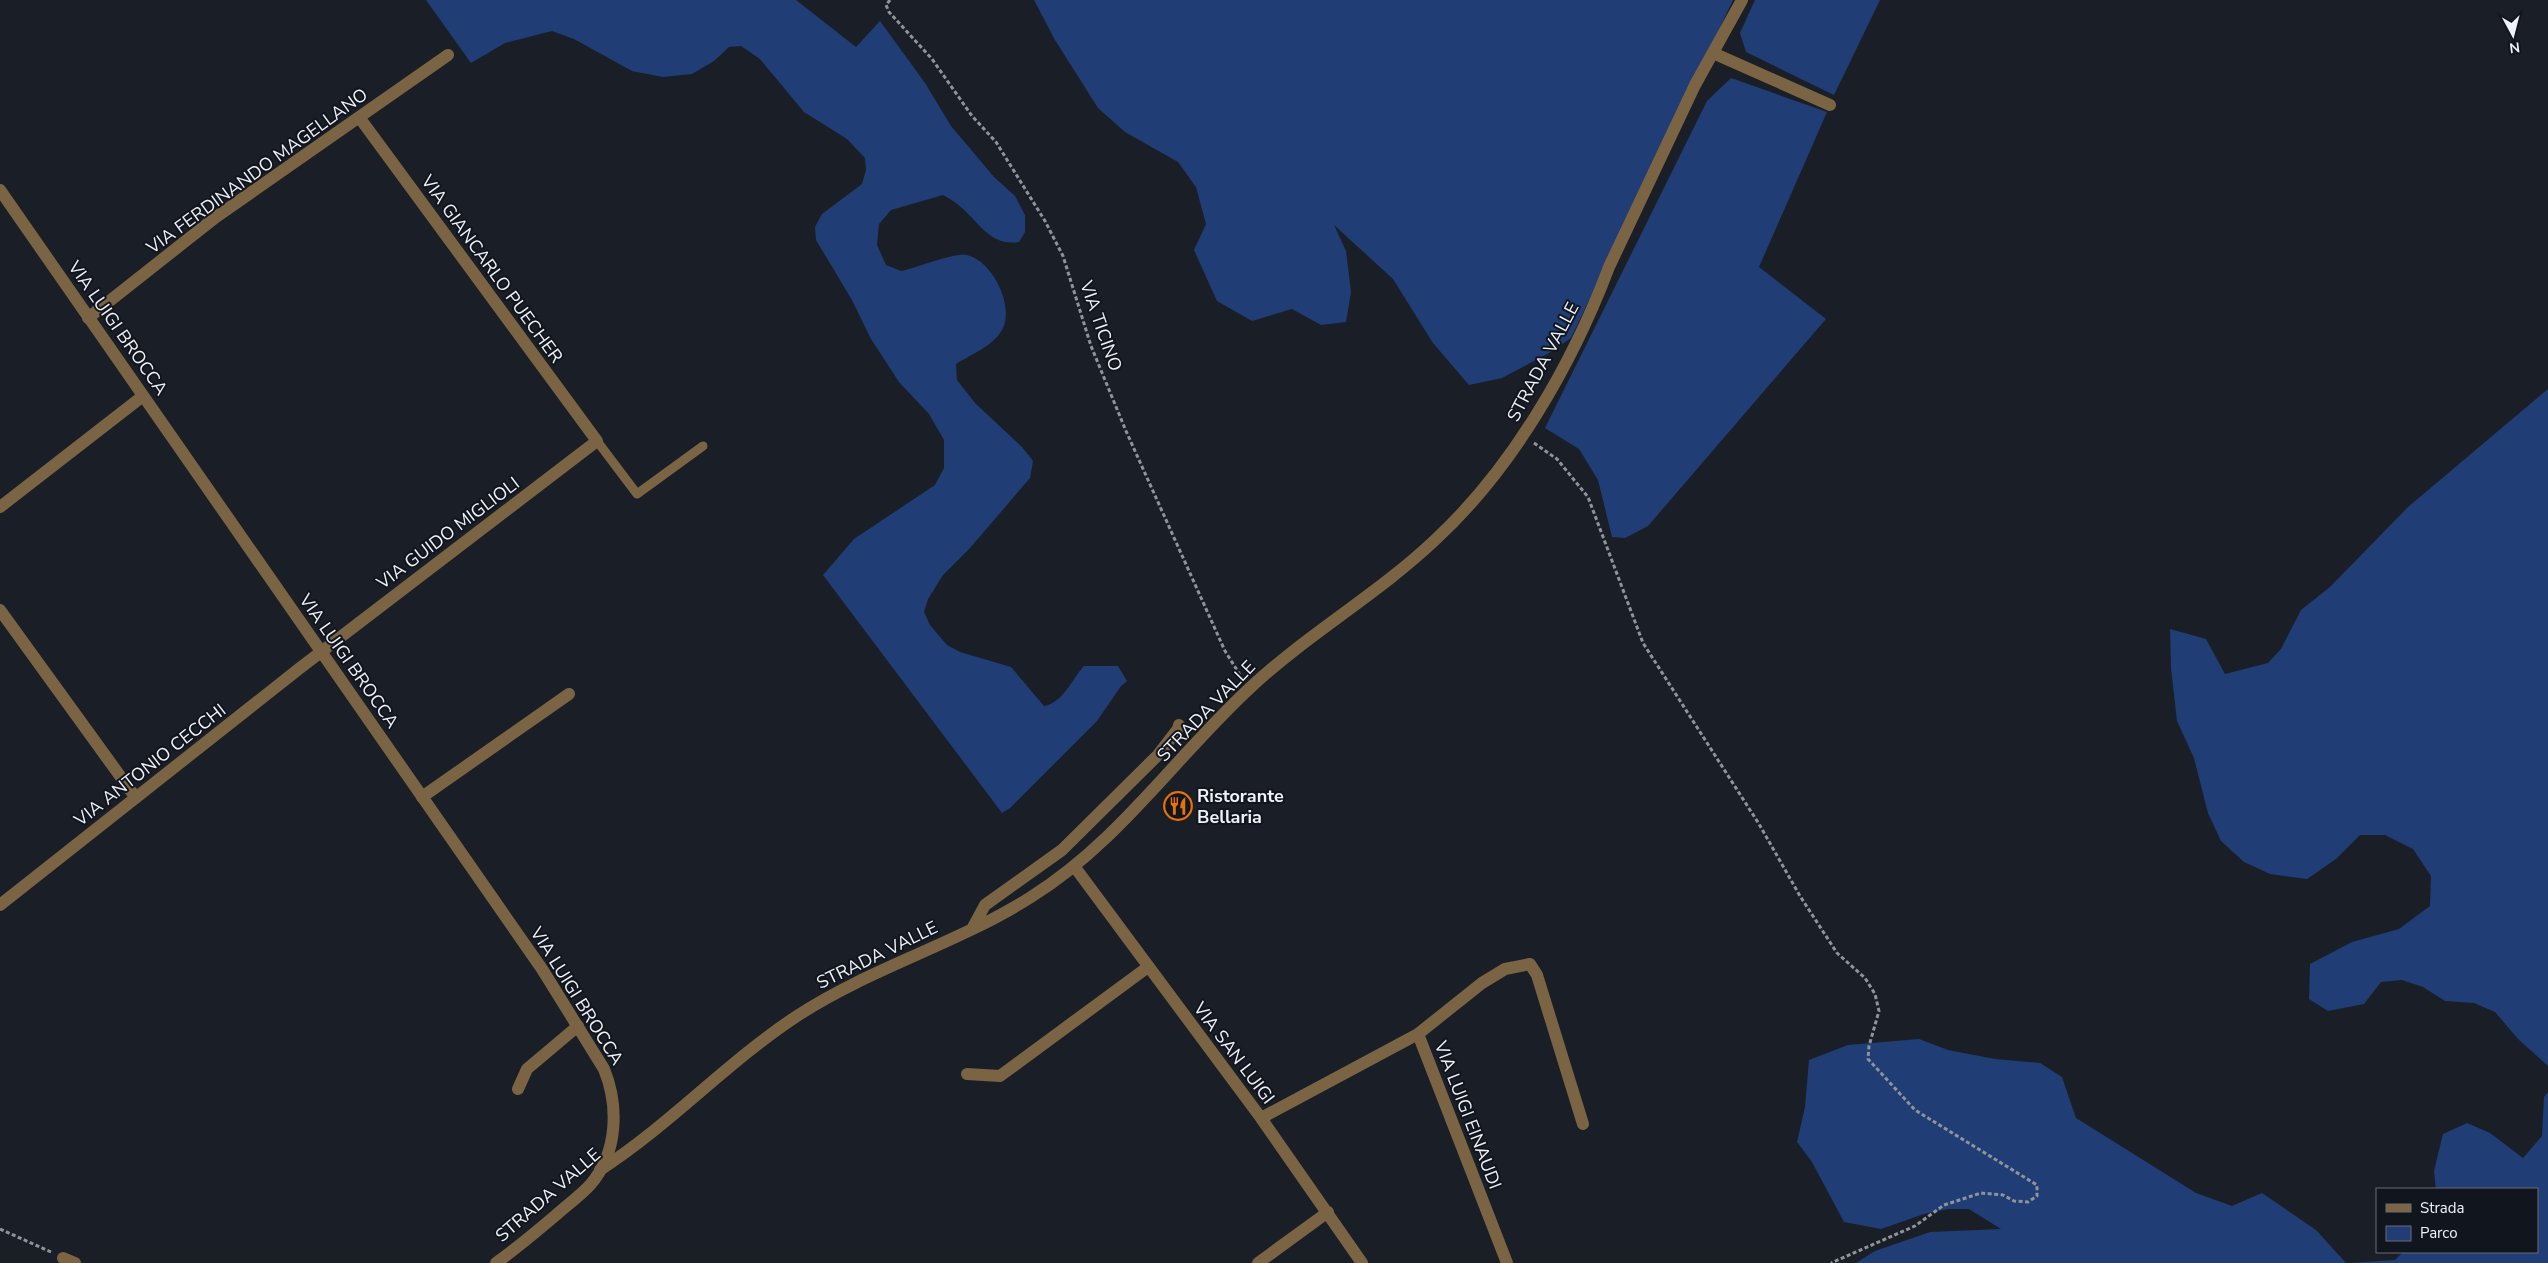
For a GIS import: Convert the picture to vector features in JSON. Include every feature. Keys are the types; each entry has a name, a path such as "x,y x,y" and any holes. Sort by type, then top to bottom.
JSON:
{"street":[{"name":"STRADA VALLE","path":"496,1263 523,1244 590,1185 600,1170 635,1147 742,1058 799,1015 850,986 972,929 1032,896 1074,866 1136,810 1249,688 1294,649 1437,539 1472,501 1523,436 1556,381 1598,295 1608,268 1662,155 1742,0"},
{"path":"1714,53 1830,105"},
{"name":"VIA FERDINANDO MAGELLANO","path":"88,318 216,217 448,55"},
{"name":"VIA GIANCARLO PUECHER","path":"359,117 597,441"},
{"name":"VIA LUIGI BROCCA","path":"0,190 542,969 578,1026 604,1069 613,1096 614,1126 600,1170"},
{"path":"0,507 143,396"},
{"name":"VIA GUIDO MIGLIOLI","path":"321,652 597,441"},
{"path":"0,610 136,798"},
{"name":"VIA ANTONIO CECCHI","path":"0,906 321,652"},
{"path":"422,797 569,694"},
{"path":"972,929 985,905 1062,850 1158,755 1179,725"},
{"name":"VIA SAN LUIGI","path":"1074,866 1261,1118 1362,1263"},
{"path":"1418,1034 1482,983 1506,969 1530,964 1537,974 1583,1124"},
{"path":"967,1074 1000,1076 1148,967"},
{"path":"518,1089 527,1069 578,1026"},
{"name":"VIA LUIGI EINAUDI","path":"1261,1118 1418,1034 1507,1263"},
{"path":"1258,1263 1328,1212"},
{"path":"63,1258 75,1263"}],"lane":[{"path":"597,441 637,494 703,446"}],"path":[{"name":"VIA TICINO","path":"890,0 886,5 889,12 932,59 972,116 996,142 1045,221 1063,256 1091,346 1136,454 1173,530 1225,652 1249,688"},
{"path":"1523,436 1558,459 1588,497 1643,643 1759,824 1800,896 1837,953 1865,978 1875,994 1879,1011 1869,1046 1868,1059 1915,1110 2037,1185 2037,1196 2028,1202 2014,1201 2003,1194 1981,1193 1944,1205 1915,1226 1831,1263"},
{"path":"0,1229 63,1258"}],"green space":[{"path":"426,0 796,0 856,47 880,21 925,83 951,126 994,177 1015,196 1025,215 1025,232 1019,242 1001,241 994,238 958,205 943,195 891,210 879,224 877,245 886,265 901,271 944,258 967,255 977,259 993,275 999,286 1006,309 1002,330 993,341 981,350 956,364 957,380 975,403 1022,447 1033,461 1030,478 970,548 943,575 928,599 924,612 930,625 947,645 960,652 1011,667 1044,706 1057,700 1067,690 1084,666 1118,666 1127,681 1121,686 1097,721 1010,808 1002,813 823,575 854,539 935,485 944,468 944,440 929,414 899,382 871,339 852,300 816,240 815,227 822,214 862,184 866,170 865,158 847,139 804,112 760,59 741,46 729,47 714,61 692,74 663,77 632,71 574,39 552,31 505,43 471,63"},
{"path":"1034,0 1733,0 1571,338 1549,353 1502,378 1469,385 1433,343 1393,279 1334,225 1346,251 1351,292 1346,322 1321,325 1292,309 1252,321 1217,301 1194,250 1206,224 1196,187 1178,162 1125,132 1098,108 1055,40"},
{"path":"1755,0 1880,0 1834,95 1746,52 1740,33"},
{"path":"1731,78 1827,112 1759,267 1826,319 1648,526 1625,538 1612,537 1598,480 1579,449 1545,428 1707,101"},
{"path":"2548,389 2548,1066 2518,1039 2495,1012 2474,1003 2445,1001 2423,987 2402,980 2381,982 2364,1004 2328,1011 2309,999 2310,964 2352,942 2399,929 2430,906 2431,876 2413,849 2385,835 2360,835 2336,859 2307,879 2270,874 2244,862 2221,841 2208,813 2194,758 2177,721 2171,668 2170,629 2206,639 2225,674 2268,663 2281,649 2301,610 2330,587 2408,507"},
{"path":"1919,1039 1948,1050 1995,1059 2040,1063 2062,1077 2076,1118 2196,1193 2232,1206 2262,1193 2316,1230 2346,1263 1856,1263 1875,1251 1930,1232 2001,1229 1969,1209 1948,1209 1924,1214 1881,1229 1844,1222 1812,1162 1797,1142 1805,1107 1809,1060 1848,1045"},
{"path":"2548,1092 2548,1263 2349,1263 2395,1260 2402,1253 2538,1253 2538,1188 2436,1188 2434,1171 2443,1134 2467,1123 2490,1133 2523,1158 2542,1136 2544,1097"}],"place":[{"name":"Ristorante Bellaria","path":"1178,806"}]}
